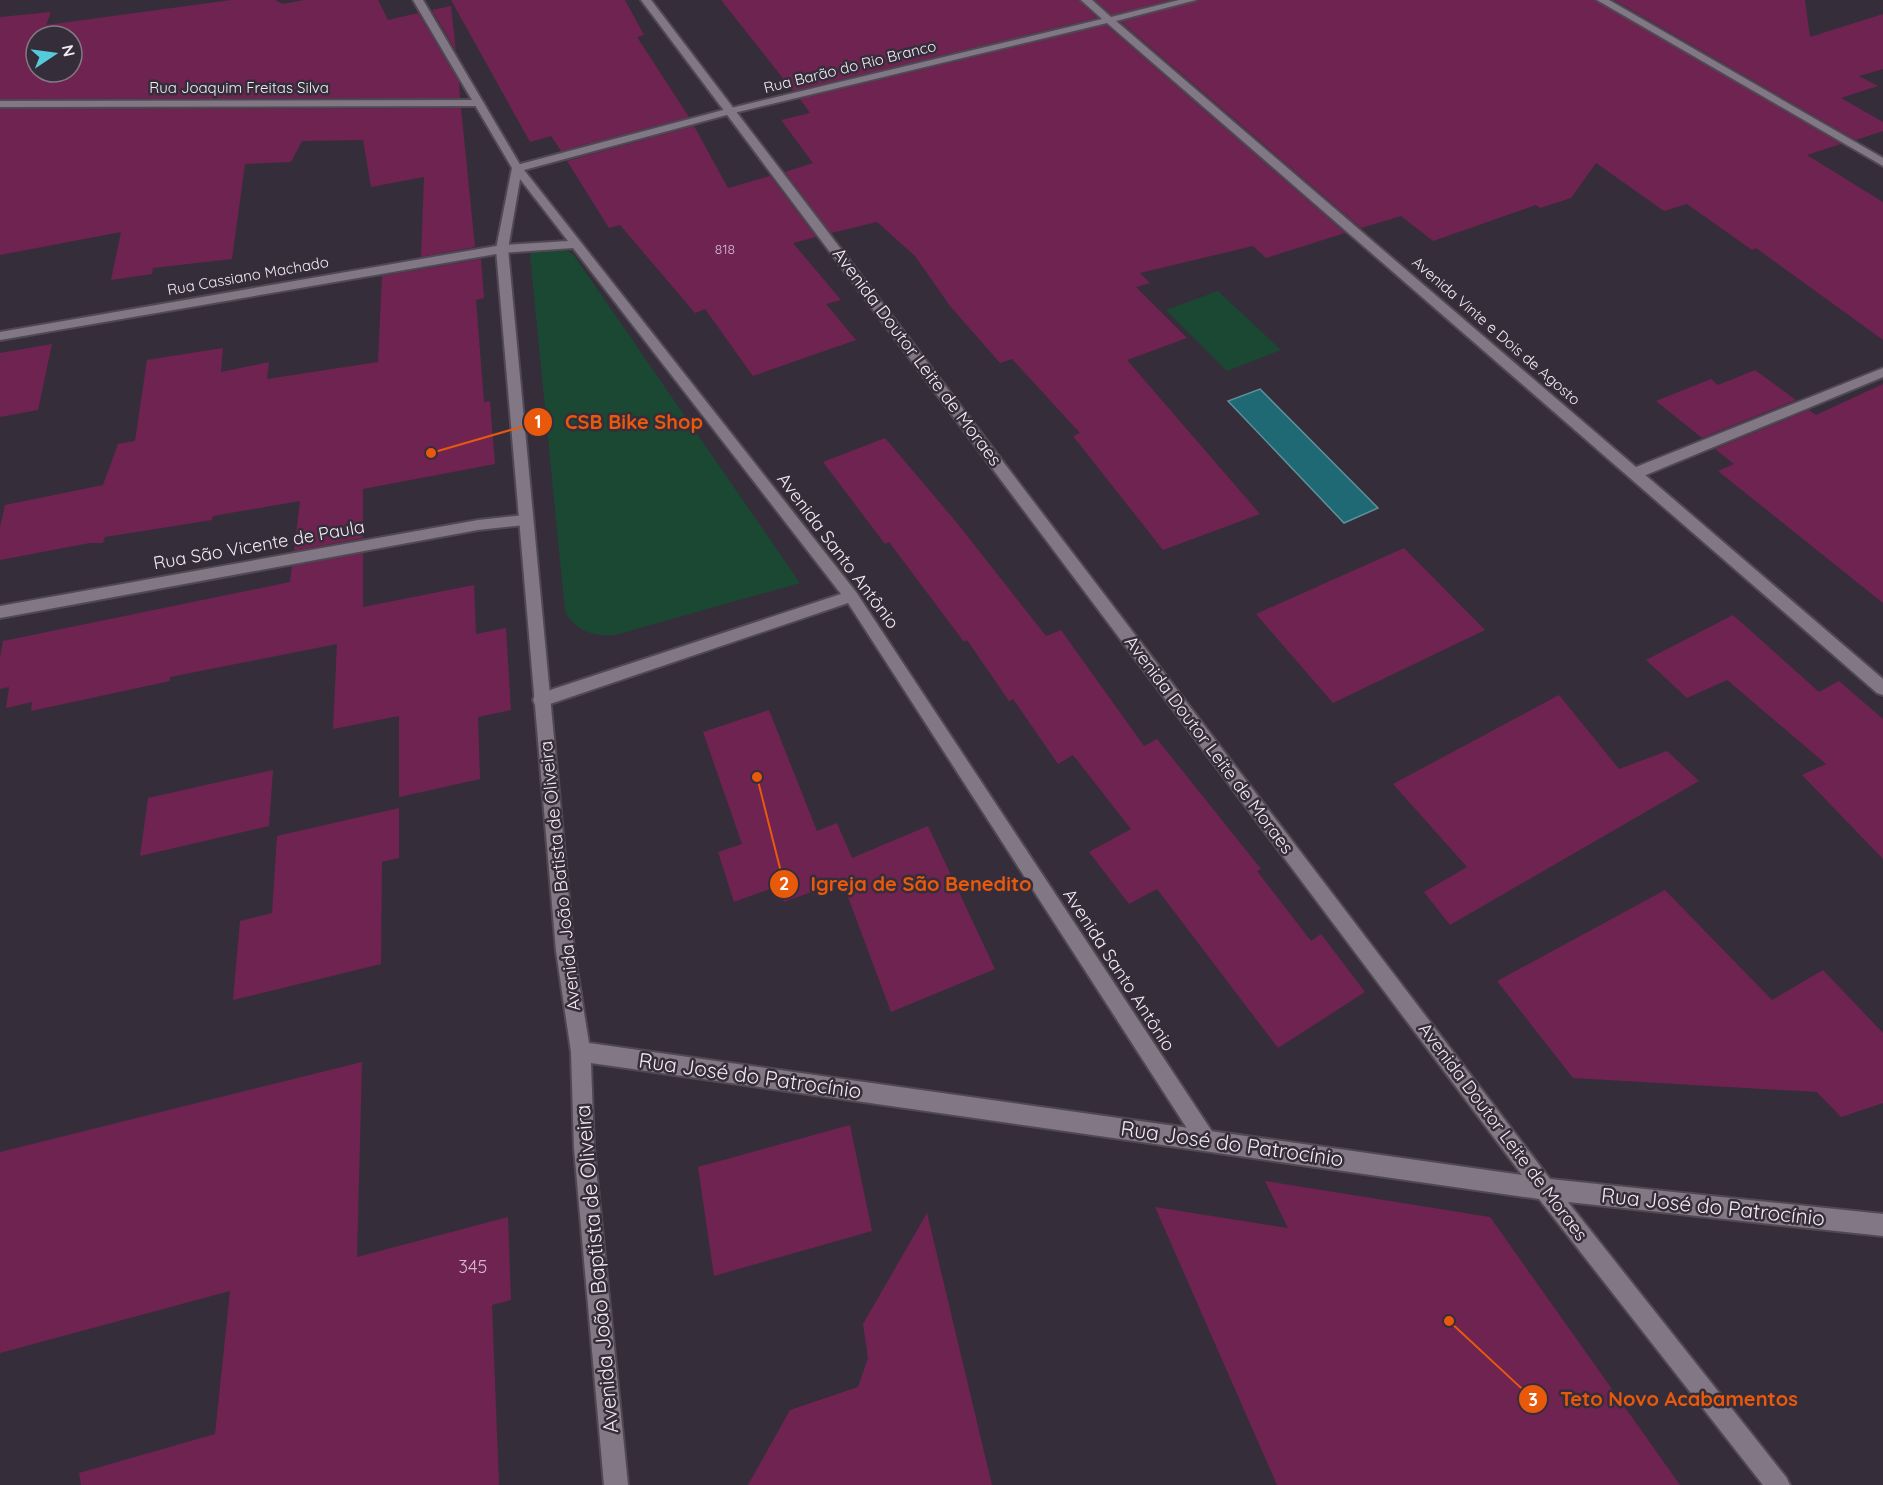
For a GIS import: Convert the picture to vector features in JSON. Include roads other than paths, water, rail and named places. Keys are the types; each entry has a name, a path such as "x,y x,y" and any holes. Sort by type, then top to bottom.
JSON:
{"street":[{"name":"Avenida Santo Antônio","path":"418,0 517,168 851,596 1206,1140"},
{"name":"Avenida Doutor Leite de Moraes","path":"646,0 1545,1189 1778,1485"},
{"name":"Avenida Vinte e Dois de Agosto","path":"1086,0 1883,688"},
{"name":"Rua Barão do Rio Branco","path":"517,168 731,111 1191,0"},
{"path":"1602,0 1883,163"},
{"name":"Rua Joaquim Freitas Silva","path":"0,104 478,103"},
{"name":"Avenida João Batista de Oliveira","path":"517,168 502,249 541,700 566,951 582,1052"},
{"name":"Rua Cassiano Machado","path":"0,336 502,249 577,244"},
{"path":"1636,473 1883,372"},
{"name":"Rua São Vicente de Paula","path":"0,612 478,525 525,520"},
{"path":"541,700 851,596"},
{"name":"Rua José do Patrocínio","path":"582,1052 1545,1189 1883,1226"},
{"name":"Avenida João Baptista de Oliveira","path":"582,1052 584,1148 616,1485"}],"water":[{"path":"1260,389 1378,508 1344,523 1228,401"}],"place":[{"name":"CSB Bike Shop","path":"431,453"},
{"name":"Igreja de São Benedito","path":"757,777"},
{"name":"Teto Novo Acabamentos","path":"1449,1321"}]}
